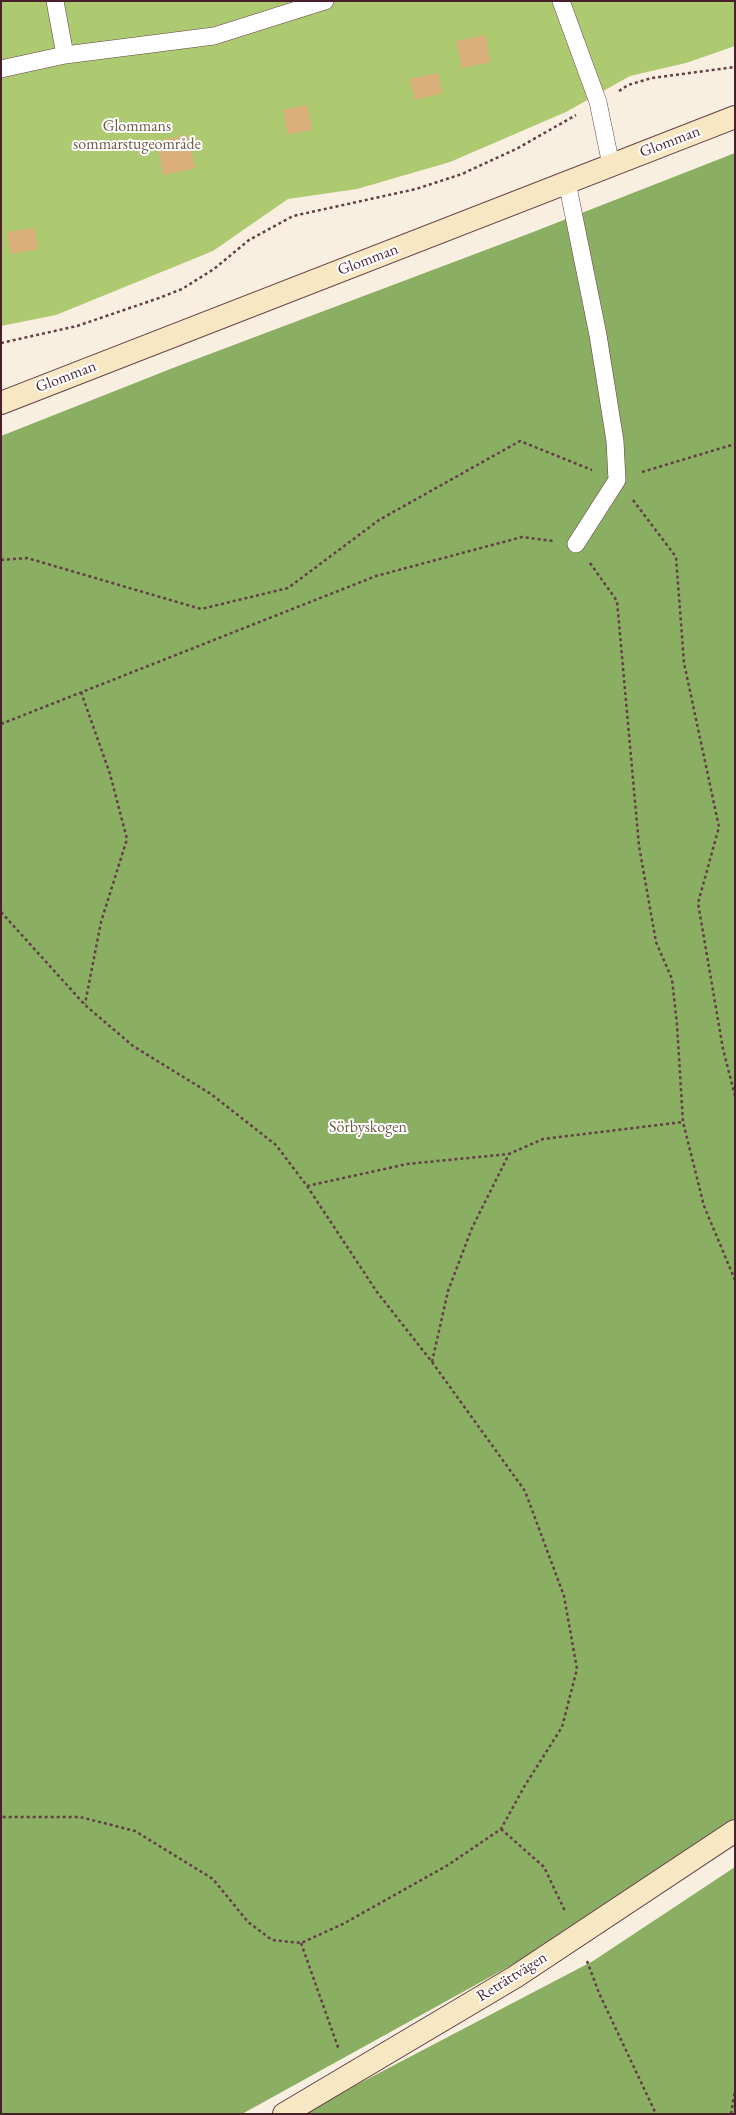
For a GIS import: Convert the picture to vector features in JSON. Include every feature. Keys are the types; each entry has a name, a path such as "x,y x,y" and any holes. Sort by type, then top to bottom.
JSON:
{"main road":[{"name":"Glomman","path":"1,403 735,117"},
{"name":"Reträttvägen","path":"284,2114 515,1977 735,1831"}],"lane":[{"path":"55,1 65,55"},
{"path":"1,69 65,55 214,36 325,1"},
{"path":"562,1 598,102 611,166"},
{"path":"567,182 598,335 615,441 617,480 576,544"}],"path":[{"path":"1,343 77,326 182,289 214,269 249,240 293,216 416,189 462,174 548,132 628,85 652,78 735,68"},
{"path":"1,560 27,558 201,609 288,588 379,520 520,441 617,480 676,557 684,664 719,827 698,903 724,1049 735,1096"},
{"path":"617,480 735,444"},
{"path":"1,724 376,576 522,537 576,544 618,601 639,846 656,942 672,979 677,1025 682,1122 704,1206 735,1280"},
{"path":"81,692 110,774 127,839 101,922 85,1005"},
{"path":"1,912 85,1005 133,1046 211,1094 276,1145 307,1186 377,1292 432,1362 525,1491 564,1596 576,1669 562,1728 524,1787 501,1829 434,1872 343,1924 301,1943 272,1940 248,1922 213,1879 135,1831 80,1817 1,1817"},
{"path":"307,1186 407,1164 509,1154 543,1139 682,1122"},
{"path":"432,1362 448,1291 472,1228 509,1154"},
{"path":"501,1829 544,1868 577,1936 599,1993 646,2096 656,2114"},
{"path":"301,1943 348,2076"},
{"path":"730,2114 735,2092"}],"green space":[{"name":"Glommans sommarstugeområde","path":"1,1 735,1 735,46 686,63 630,76 566,112 450,162 357,189 288,199 213,251 56,315 1,326"},
{"name":"Sörbyskogen","path":"735,153 735,1819 575,1930 242,2114 1,2114 1,436 178,366 528,234"},
{"path":"735,1867 735,2114 305,2114 358,2084 593,1961"}],"building":[{"path":"485,35 490,62 462,68 456,41"},
{"path":"438,73 442,93 415,100 410,79"},
{"path":"307,105 312,130 288,134 283,110"},
{"path":"188,135 195,168 163,175 157,141"},
{"path":"34,228 38,249 11,254 7,232"}]}
